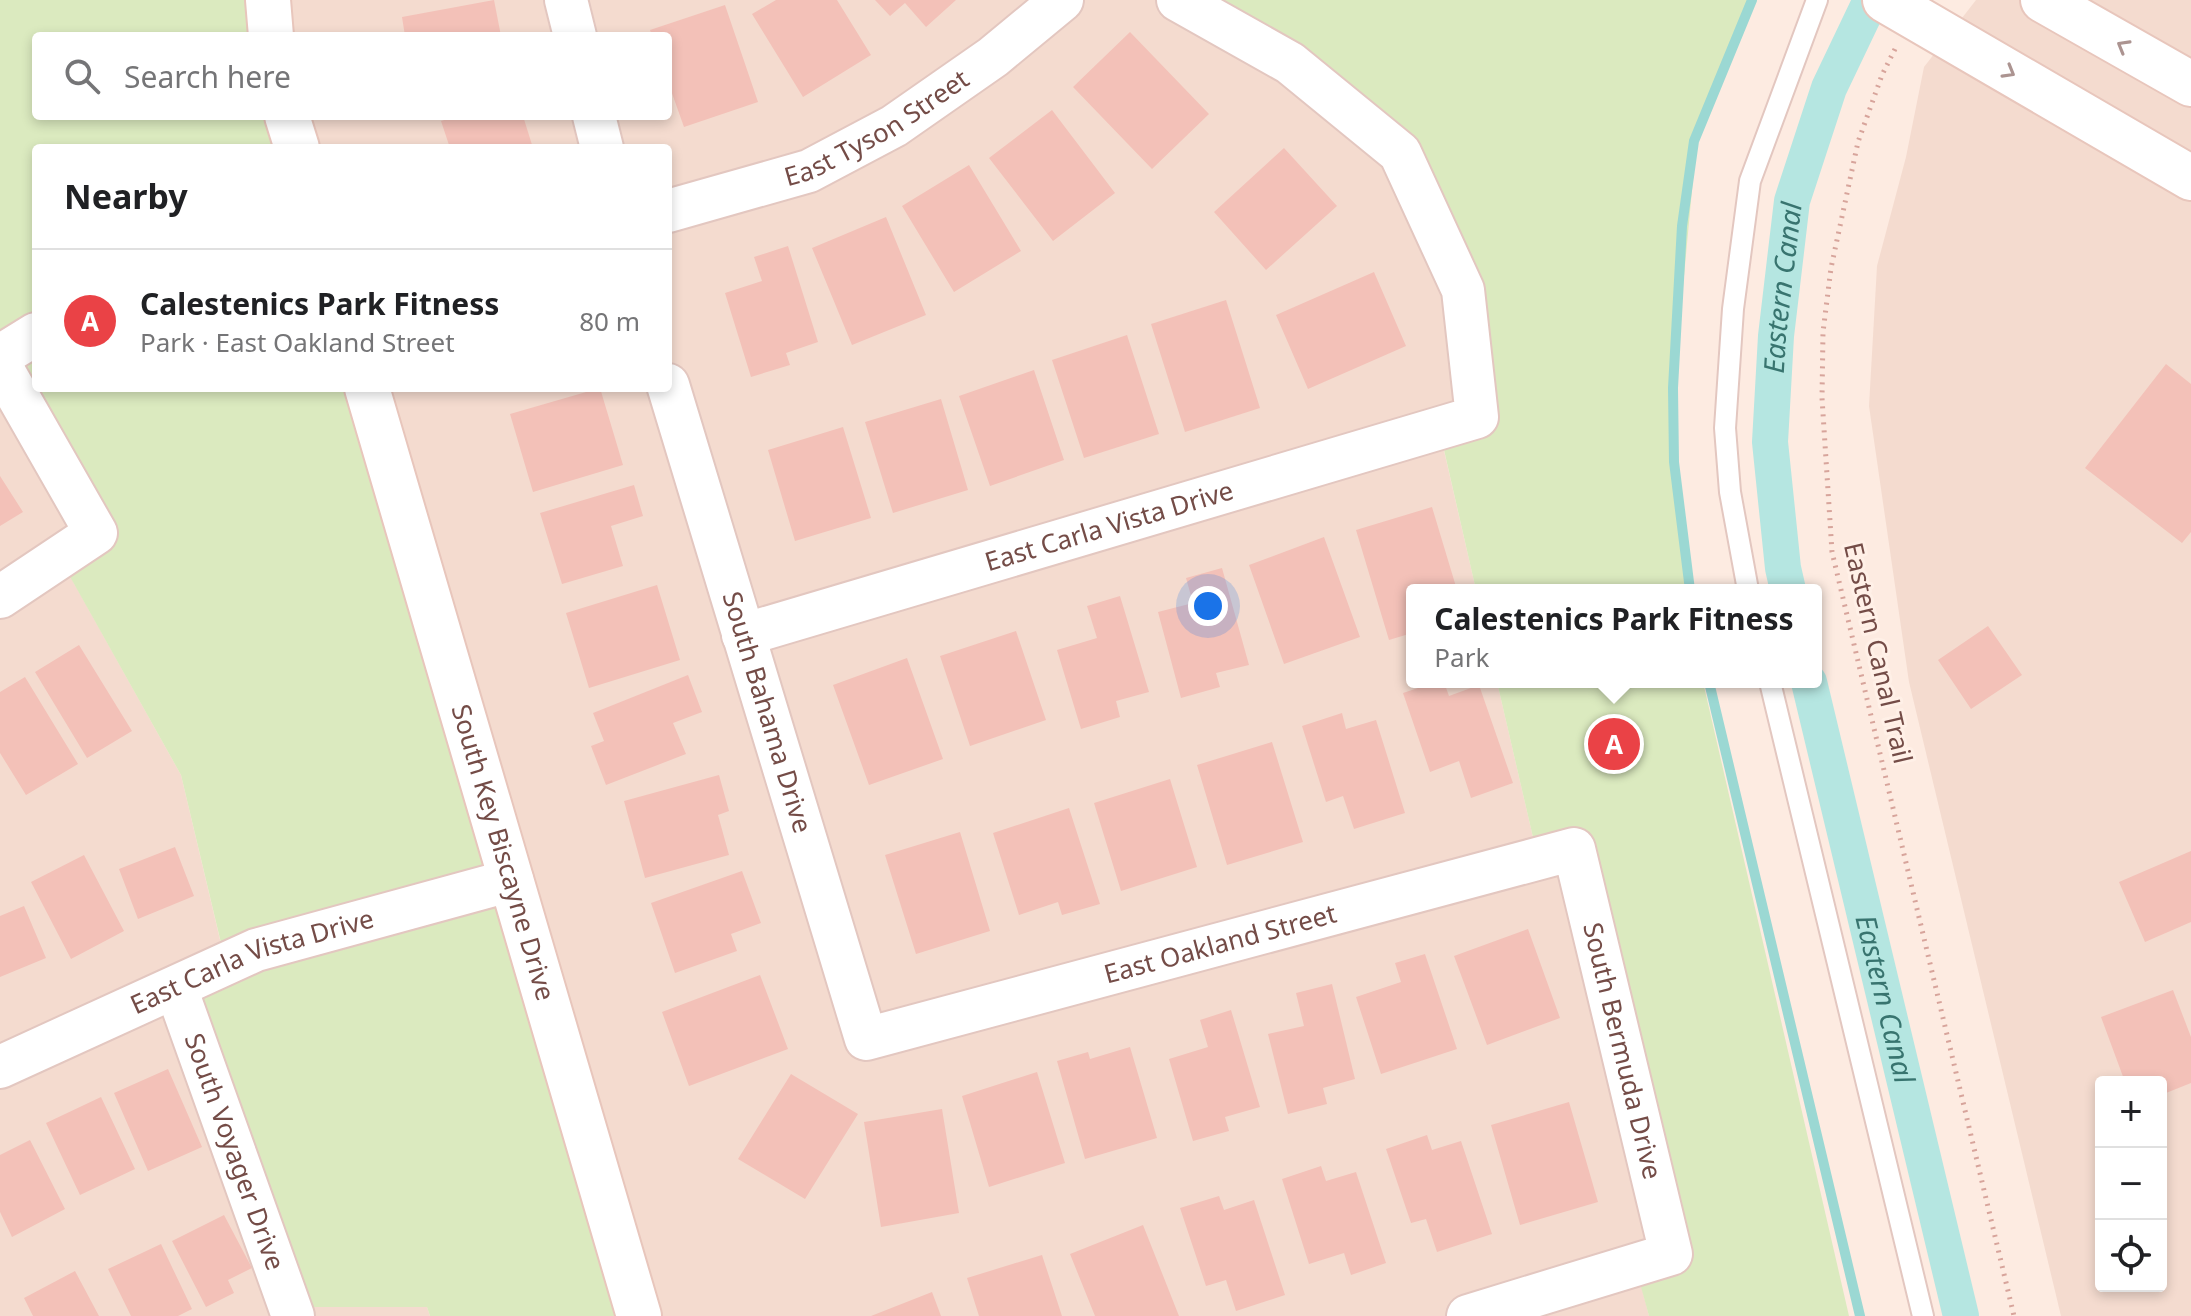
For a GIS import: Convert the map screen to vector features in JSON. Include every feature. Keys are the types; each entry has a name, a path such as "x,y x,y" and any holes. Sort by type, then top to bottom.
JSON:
{"street":[{"path":"268,0 271,32"},
{"path":"566,0 574,32"},
{"name":"East Tyson Street","path":"672,210 809,171 894,126 993,57 1062,0"},
{"name":"East Carla Vista Drive","path":"743,635 1477,417 1463,290 1400,153 1290,63 1178,0"},
{"path":"2043,0 2191,84"},
{"path":"1897,7 2191,178"},
{"path":"288,120 296,144"},
{"path":"595,120 601,144"},
{"path":"0,356 32,336"},
{"path":"0,365 96,533 0,597"},
{"name":"South Key Biscayne Drive","path":"368,392 639,1316"},
{"name":"South Bahama Drive","path":"670,392 866,1039"},
{"name":"East Oakland Street","path":"866,1039 1574,849"},
{"name":"South Bermuda Drive","path":"1468,1316 1671,1254 1574,849"},
{"name":"East Carla Vista Drive","path":"0,1067 256,950 512,880"},
{"name":"South Voyager Drive","path":"176,988 293,1316"}],"lane":[{"path":"1747,584 1730,492 1725,428 1733,309 1750,181 1817,0"},
{"path":"1771,688 1923,1316"}],"path":[{"name":"Eastern Canal Trail","path":"1897,7 1882,75 1858,142 1831,268 1823,332 1822,398 1832,552 2014,1316"}],"shaded area":[{"path":"268,0 1178,0 1400,153 1463,290 1477,417 1439,429 1475,584 1406,584 1406,688 1498,688 1538,859 1574,849 1671,1254 1636,1265 1649,1316 639,1316 368,392 672,392 672,144 296,144 288,120 672,120 672,32 271,32"},
{"path":"1976,0 2191,0 2191,1316 2061,1316 1909,682 1869,406 1877,266 1906,157 1924,67"},
{"path":"0,365 96,533 60,558 181,775 226,965 430,1316 0,1316"}],"green space":[{"path":"0,0 268,0 271,32 32,32 32,120 288,120 296,144 32,144 32,392 368,392 639,1316 430,1316 427,1307 290,1307 176,988 226,964 181,775 59,557 95,533 0,365"},
{"path":"1178,0 1757,0 1698,126 1670,426 1687,584 1475,584 1439,428 1477,417 1463,290 1400,154"},
{"path":"1498,688 1704,688 1849,1316 1649,1316 1635,1265 1671,1254 1574,850 1538,859"}],"building":[{"path":"494,0 500,32 404,32 402,17"},
{"path":"776,0 837,0 871,55 803,97 752,14"},
{"path":"875,0 956,0 926,27 905,3 890,16"},
{"path":"725,5 758,102 684,127 672,93 672,32 650,30"},
{"path":"1130,32 1209,114 1152,169 1073,87"},
{"path":"1052,110 1115,193 1053,241 989,158"},
{"path":"524,120 532,144 449,144 441,121"},
{"path":"1284,148 1337,206 1266,270 1214,212"},
{"path":"969,165 1021,251 954,292 902,206"},
{"path":"886,217 926,315 852,345 812,248"},
{"path":"788,246 818,342 786,353 790,365 751,377 725,293 762,281 754,257"},
{"path":"1374,272 1406,346 1308,389 1276,315"},
{"path":"1226,300 1260,408 1185,432 1151,324"},
{"path":"1127,335 1159,434 1084,458 1052,360"},
{"path":"2166,364 2191,384 2191,532 2182,543 2085,468"},
{"path":"1034,370 1064,460 990,486 959,396"},
{"path":"586,392 601,392 623,465 533,492 510,414"},
{"path":"941,399 968,490 893,513 865,422"},
{"path":"843,427 871,518 795,541 768,450"},
{"path":"0,476 23,512 0,526"},
{"path":"634,485 643,516 611,526 623,566 562,584 540,513"},
{"path":"1432,507 1455,584 1406,584 1406,635 1389,640 1356,530"},
{"path":"1324,537 1360,637 1284,664 1249,565"},
{"path":"1222,568 1249,665 1216,673 1220,687 1181,698 1158,612 1193,603 1186,578"},
{"path":"657,585 680,660 589,688 566,613"},
{"path":"1120,596 1149,692 1116,701 1120,717 1081,729 1057,650 1097,638 1087,606"},
{"path":"1988,626 2022,675 1971,709 1938,660"},
{"path":"1016,631 1046,720 970,746 940,656"},
{"path":"79,645 132,731 87,758 35,672"},
{"path":"907,658 943,759 869,785 833,685"},
{"path":"688,675 702,712 673,723 686,754 606,785 591,746 604,741 593,713"},
{"path":"25,677 78,764 26,795 0,753 0,692"},
{"path":"1418,688 1446,688 1449,696 1480,688 1513,783 1471,798 1459,761 1430,772 1403,693"},
{"path":"1342,713 1346,729 1376,720 1405,813 1354,829 1343,796 1326,802 1302,726"},
{"path":"1272,742 1303,842 1227,865 1197,765"},
{"path":"719,775 729,811 718,815 729,855 645,878 624,801"},
{"path":"1170,779 1197,867 1121,891 1094,803"},
{"path":"1069,808 1100,904 1062,915 1058,902 1019,915 993,833"},
{"path":"960,832 990,931 916,954 885,855"},
{"path":"175,847 194,896 138,919 119,869"},
{"path":"2191,851 2191,922 2145,942 2119,882"},
{"path":"84,855 124,931 71,959 31,882"},
{"path":"742,871 761,923 731,934 737,951 675,973 651,903"},
{"path":"24,906 46,958 0,977 0,916"},
{"path":"1528,929 1560,1018 1487,1045 1454,956"},
{"path":"1425,954 1457,1049 1381,1074 1356,997 1401,982 1395,963"},
{"path":"760,975 788,1049 689,1086 662,1012"},
{"path":"1332,984 1355,1079 1323,1088 1327,1104 1288,1114 1268,1034 1304,1026 1296,993"},
{"path":"2173,990 2191,1037 2191,1083 2167,1093 2167,1076 2123,1076 2101,1017"},
{"path":"1231,1010 1260,1107 1225,1117 1229,1131 1193,1141 1169,1059 1208,1047 1200,1020"},
{"path":"1130,1047 1157,1138 1085,1159 1057,1061 1088,1052 1090,1059"},
{"path":"168,1069 202,1147 148,1171 114,1093"},
{"path":"1037,1072 1065,1163 989,1187 962,1096"},
{"path":"791,1074 858,1114 805,1199 738,1159"},
{"path":"101,1097 135,1169 80,1195 46,1123"},
{"path":"1569,1102 1598,1202 1520,1225 1491,1125"},
{"path":"942,1109 959,1213 881,1227 864,1122"},
{"path":"1427,1135 1432,1150 1461,1141 1492,1234 1437,1252 1426,1219 1411,1223 1386,1149"},
{"path":"30,1140 65,1209 12,1237 0,1212 0,1155"},
{"path":"1321,1166 1326,1181 1356,1172 1386,1263 1351,1275 1344,1253 1309,1264 1282,1179"},
{"path":"1219,1196 1224,1210 1254,1200 1285,1295 1236,1311 1226,1280 1206,1286 1180,1208"},
{"path":"224,1215 252,1268 228,1280 234,1293 206,1307 172,1241"},
{"path":"1143,1225 1179,1316 1095,1316 1070,1254"},
{"path":"161,1244 192,1309 178,1316 131,1316 108,1269"},
{"path":"1042,1255 1062,1316 979,1316 967,1278"},
{"path":"75,1271 99,1316 33,1316 24,1298"},
{"path":"932,1292 941,1316 871,1316"}],"waterway":[{"path":"1689,584 1674,462 1673,388 1682,226 1694,141 1752,0"},
{"name":"Eastern Canal","path":"1787,584 1770,442 1776,336 1792,201 1829,88 1871,0"},
{"path":"1710,688 1860,1316"},
{"name":"Eastern Canal","path":"1810,688 1961,1316"}],"place":[{"name":"Calestenics Park Fitness","path":"1614,744"}]}
